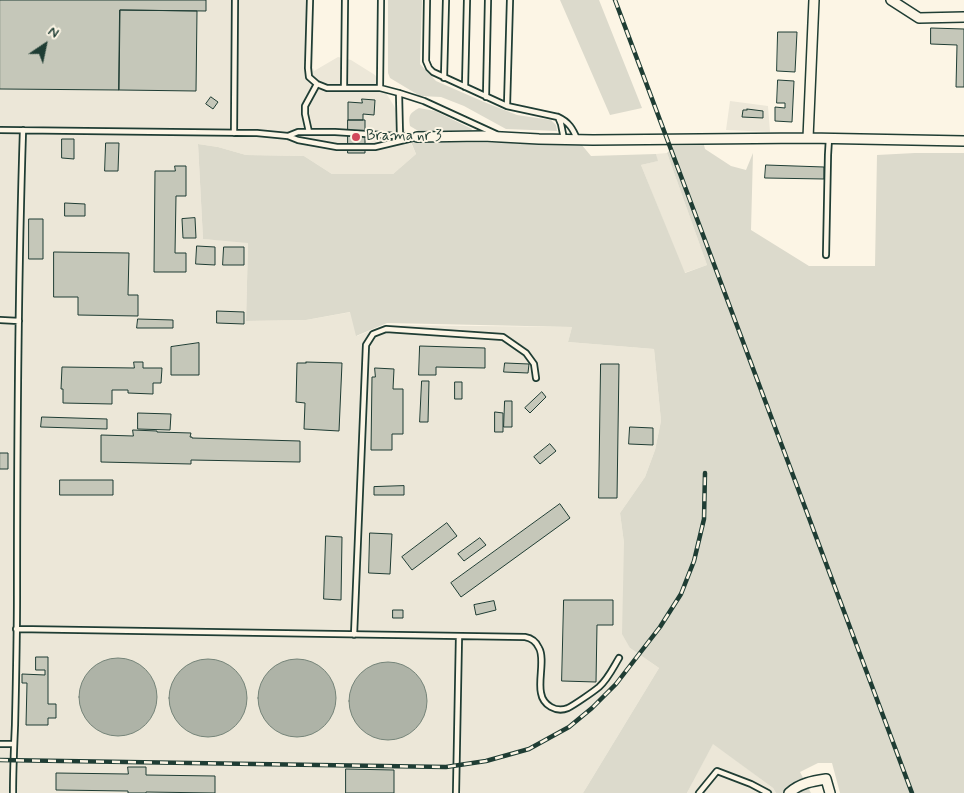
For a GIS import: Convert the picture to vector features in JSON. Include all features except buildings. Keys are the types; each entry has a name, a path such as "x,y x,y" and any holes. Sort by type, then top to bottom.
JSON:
{"street":[{"path":"808,138 814,0"},
{"path":"891,0 919,18 964,17"},
{"path":"417,137 483,136 577,140 829,138 964,141"},
{"path":"789,793 794,788 809,781 826,779 830,793"}],"lane":[{"path":"234,133 235,0"},
{"path":"310,0 308,68 309,77 317,84 327,88 380,88 399,93 432,105 502,137"},
{"path":"344,88 345,0"},
{"path":"380,88 381,0"},
{"path":"427,0 426,61 433,72 507,106 558,117 570,125 577,140"},
{"path":"444,78 446,0"},
{"path":"465,87 467,0"},
{"path":"486,97 488,0"},
{"path":"507,106 510,0"},
{"path":"309,132 305,106 317,84"},
{"path":"399,93 400,138"},
{"path":"558,117 564,139"},
{"path":"0,130 257,133 288,136 298,140 337,148 364,148 389,144 400,138"},
{"path":"13,793 23,130"},
{"path":"288,136 298,132 342,132 400,138 417,137"},
{"path":"826,255 829,138"},
{"path":"0,320 19,320"},
{"path":"354,635 366,345 373,334 386,329 503,337 526,353 534,364 536,378"},
{"path":"16,629 525,637 531,638 539,647 541,653 541,696 548,705 557,709 567,708 600,686 619,658"},
{"path":"456,793 459,636"},
{"path":"0,744 14,744"},
{"path":"699,793 717,771 751,784 768,793"}],"shaded area":[{"path":"0,0 314,0 314,71 338,57 351,60 375,75 394,106 416,154 393,174 332,174 304,156 246,155 218,147 198,144 203,239 248,242 246,321 306,320 351,312 357,336 384,325 572,327 568,342 654,349 661,421 655,450 645,477 620,513 624,543 630,648 659,668 583,793 0,793"},
{"path":"388,0 422,0 420,64 436,81 517,115 551,120 556,125 557,131 506,129 464,106 441,97 420,96 390,78 388,73"},
{"path":"560,0 599,0 642,108 610,115"},
{"path":"730,101 768,106 770,132 726,130"},
{"path":"419,108 435,111 472,129 471,131 420,132 410,126 409,119 412,113"},
{"path":"411,142 581,144 591,156 656,154 658,161 641,165 685,273 707,265 667,153 674,146 704,145 705,149 731,166 746,170 753,153 751,230 809,266 875,266 877,155 964,153 964,793 840,793 832,763 818,763 800,772 811,793 776,793 773,788 713,744 687,793 583,793 659,668 630,648 622,634 624,543 620,513 645,477 655,450 661,421 654,349 568,342 572,327 387,323 356,336 350,312 306,320 246,321 248,243 203,239 198,144 218,147 246,155 304,156 332,174 393,174 416,154"},
{"path":"667,153 707,265 684,273 641,165 657,161 656,154"},
{"path":"118,658 133,661 150,675 154,682 157,697 154,712 140,729 133,733 118,736 103,733 86,719 82,712 79,697 82,682 96,665 103,661"},
{"path":"208,659 223,662 240,676 244,683 247,698 244,713 230,730 223,734 208,737 193,734 176,720 172,713 169,698 172,683 186,666 193,662"},
{"path":"297,659 312,662 329,676 333,683 336,698 333,713 319,730 312,734 297,737 282,734 265,720 261,713 258,698 261,683 275,666 282,662"},
{"path":"388,662 403,665 420,679 424,686 427,701 424,716 410,733 403,737 388,740 373,737 356,723 352,716 349,701 352,686 366,669 373,665"},
{"path":"713,743 773,788 776,793 687,793"}],"railway":[{"path":"615,0 912,793"},
{"path":"0,760 446,767 486,761 529,749 569,727 592,708 616,684 660,627 681,594 694,561 704,519 705,473"}],"place":[{"name":"Brama nr 3","path":"356,137"}]}
